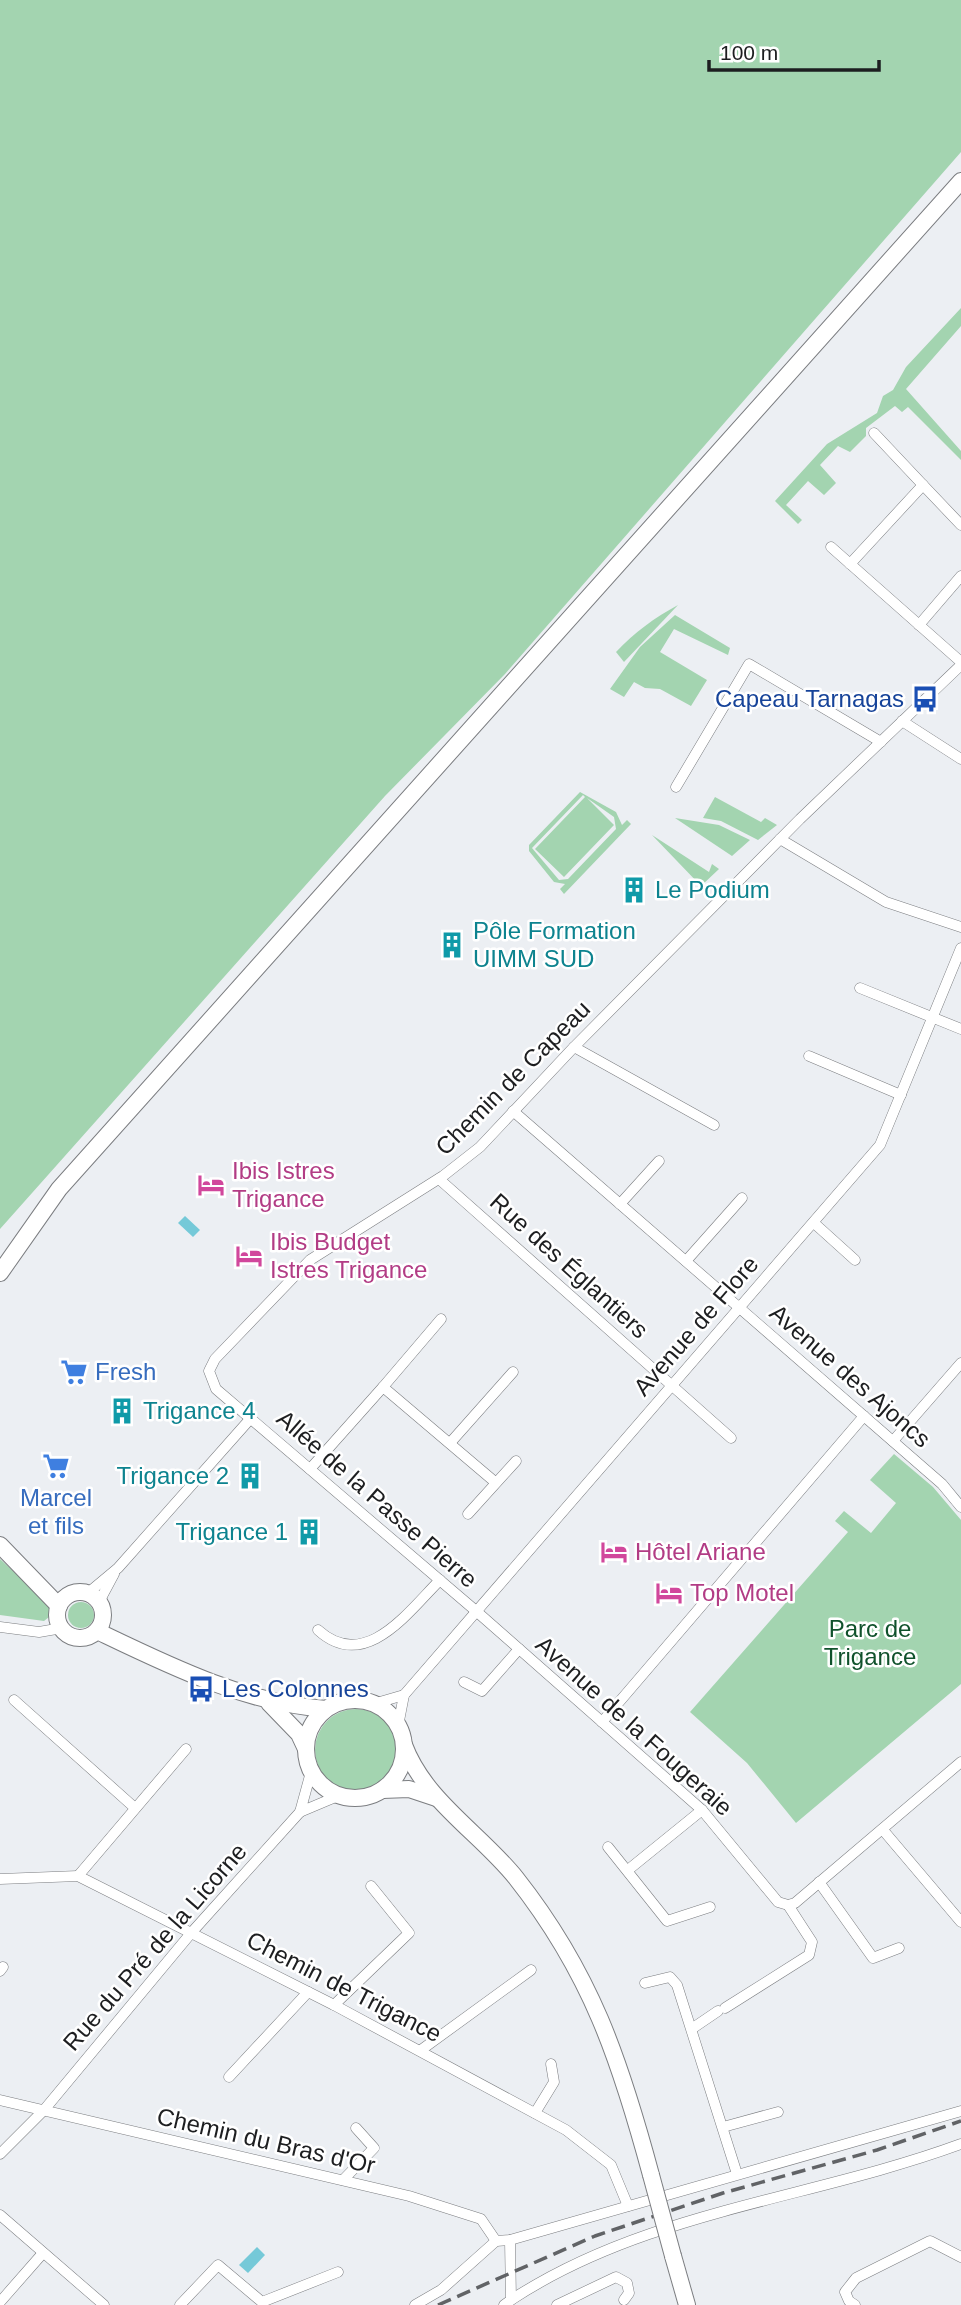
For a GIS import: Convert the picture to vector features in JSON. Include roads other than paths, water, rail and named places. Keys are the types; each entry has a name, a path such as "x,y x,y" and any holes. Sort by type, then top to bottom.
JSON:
{"main road":[{"path":"0,1273 68,1179 961,181"},
{"path":"0,1545 32,1575 59,1606 92,1607"},
{"path":"32,1575 92,1607 133,1648 176,1668 269,1703 326,1709"},
{"path":"59,1606 57,1614 62,1629 75,1637 83,1637 92,1607"},
{"path":"306,1749 315,1720 326,1709 349,1700 373,1704 383,1709 398,1726 418,1776 436,1798 483,1842 514,1876 557,1934 580,1972 615,2052 687,2305"},
{"path":"269,1703 293,1727 306,1749 311,1772 318,1782 338,1796 368,1797 382,1790 399,1771 404,1745"},
{"path":"382,1790 409,1789 436,1798"}],"street":[{"path":"874,433 961,525"},
{"path":"850,564 923,485"},
{"path":"831,547 961,664"},
{"path":"919,625 961,576"},
{"path":"676,787 749,664 881,742"},
{"name":"Chemin de Capeau","path":"251,1418 216,1389 209,1371 215,1359 310,1260 439,1179 480,1147 574,1047 780,839 961,664"},
{"path":"902,721 961,759"},
{"path":"780,839 886,902 961,927"},
{"name":"Avenue de Flore","path":"398,1726 404,1695 880,1145 961,948"},
{"path":"860,988 961,1029"},
{"path":"574,1047 715,1125"},
{"path":"809,1056 901,1095"},
{"name":"Avenue des Ajoncs","path":"513,1111 942,1484 961,1507"},
{"path":"620,1204 659,1161"},
{"name":"Rue des Églantiers","path":"439,1179 731,1438"},
{"path":"686,1261 742,1198"},
{"path":"814,1223 855,1260"},
{"path":"310,1469 441,1319"},
{"path":"893,1441 961,1363"},
{"path":"450,1443 513,1372"},
{"path":"383,1387 495,1482"},
{"path":"602,1722 864,1416"},
{"path":"92,1607 118,1568 251,1418"},
{"name":"Allée de la Passe Pierre","path":"251,1418 476,1611"},
{"path":"468,1514 516,1461"},
{"path":"318,1630 329,1640 368,1644 383,1636 440,1580"},
{"name":"Avenue de la Fougeraie","path":"476,1611 702,1810 778,1902 788,1905 812,1942 812,1951 693,2028"},
{"path":"0,1628 39,1632 62,1629"},
{"path":"464,1682 482,1691 519,1649"},
{"path":"373,1704 404,1695"},
{"path":"14,1700 135,1808"},
{"path":"78,1876 186,1749"},
{"path":"788,1905 959,1769"},
{"path":"300,1812 311,1772"},
{"path":"300,1812 338,1796"},
{"path":"628,1870 702,1810"},
{"name":"Rue du Pré de la Licorne","path":"0,2154 44,2110 192,1933 300,1812"},
{"path":"883,1830 961,1922"},
{"path":"608,1847 667,1921 710,1907"},
{"name":"Chemin de Trigance","path":"0,1880 78,1876 421,2050 566,2130 611,2165 628,2206"},
{"path":"819,1882 873,1958 899,1948"},
{"path":"334,2005 409,1933 371,1886"},
{"path":"421,2050 531,1970"},
{"path":"645,1983 670,1977 681,1992 737,2174"},
{"path":"229,2077 308,1992"},
{"path":"535,2113 554,2082 551,2064"},
{"name":"Chemin du Bras d'Or","path":"0,2100 409,2196 481,2219 496,2241"},
{"path":"415,2305 441,2290 496,2241 510,2240 961,2111"},
{"path":"723,2127 778,2112"},
{"path":"343,2180 373,2148 356,2128"},
{"path":"508,2303 542,2280 595,2256 688,2221 916,2161 961,2144"},
{"path":"0,2216 104,2305"},
{"path":"508,2303 510,2240"},
{"path":"855,2305 849,2301 845,2292 856,2278 930,2241 961,2257"},
{"path":"0,2302 43,2252"},
{"path":"180,2305 218,2265 262,2302 338,2272"},
{"path":"557,2305 616,2277 627,2283 629,2293 624,2300"}],"water":[{"path":"185,1216 200,1230 193,1237 178,1223"},
{"path":"257,2247 265,2255 248,2273 239,2265"}],"railway":[{"path":"438,2305 595,2236 723,2193 877,2150 961,2121"}],"place":[{"name":"Capeau Tarnagas","path":"925,699"},
{"name":"Le Podium","path":"634,890"},
{"name":"Pôle Formation UIMM SUD","path":"452,945"},
{"name":"Ibis Istres Trigance","path":"211,1185"},
{"name":"Ibis Budget Istres Trigance","path":"249,1256"},
{"name":"Fresh","path":"74,1372"},
{"name":"Trigance 4","path":"122,1411"},
{"name":"Marcel et fils","path":"56,1466"},
{"name":"Trigance 2","path":"250,1476"},
{"name":"Trigance 1","path":"309,1532"},
{"name":"Hôtel Ariane","path":"614,1552"},
{"name":"Top Motel","path":"669,1593"},
{"name":"Les Colonnes","path":"201,1689"}],"park label":[{"name":"Parc de Trigance","path":"870,1643"}]}
